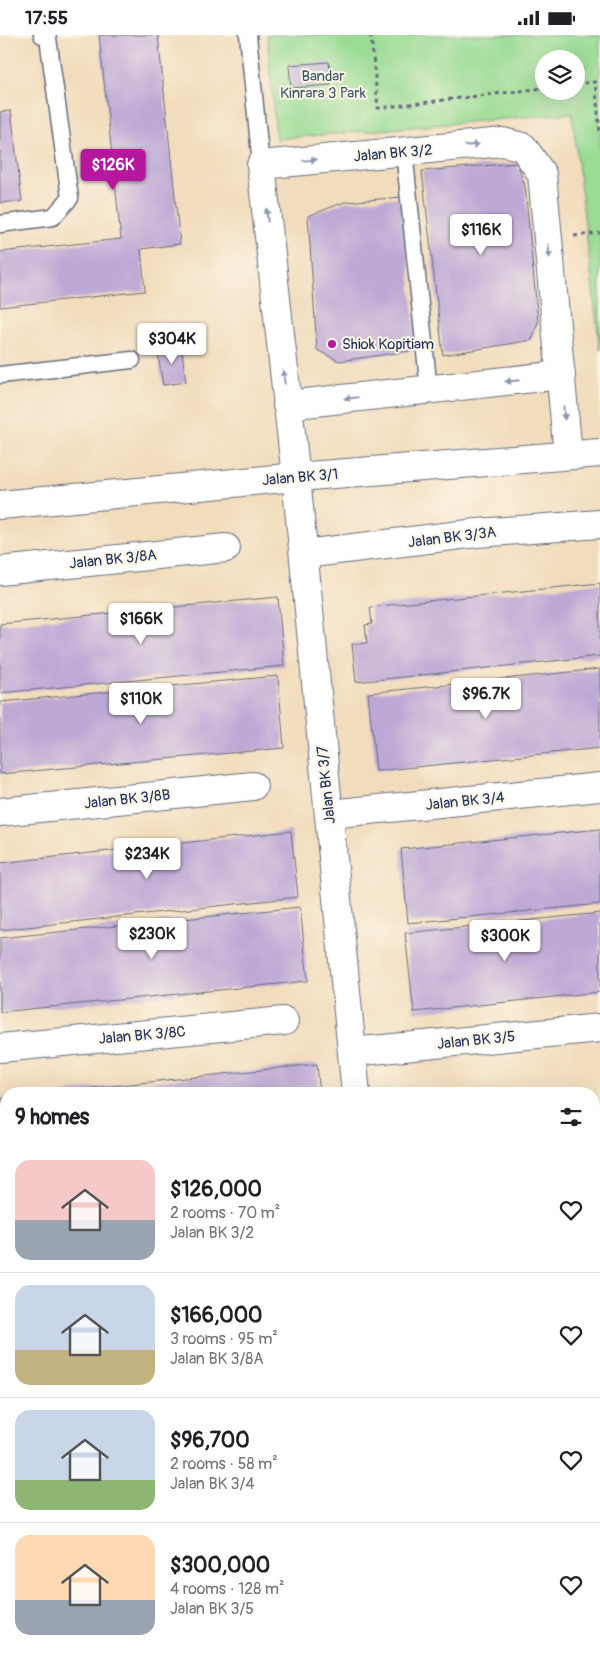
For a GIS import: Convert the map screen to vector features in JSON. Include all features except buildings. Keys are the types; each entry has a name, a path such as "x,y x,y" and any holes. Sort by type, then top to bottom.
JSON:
{"street":[{"name":"Jalan BK 3/2","path":"261,165 503,143 523,147 542,174 568,455"},
{"path":"261,165 296,477"},
{"path":"287,405 561,375"},
{"name":"Jalan BK 3/1","path":"0,505 296,477 600,453"},
{"name":"Jalan BK 3/7","path":"296,477 355,1087"},
{"name":"Jalan BK 3/3A","path":"304,554 477,533 600,524"},
{"name":"Jalan BK 3/8A","path":"0,571 226,548"},
{"name":"Jalan BK 3/8B","path":"0,812 254,786"},
{"name":"Jalan BK 3/4","path":"329,814 600,787"},
{"name":"Jalan BK 3/8C","path":"0,1048 284,1021"},
{"name":"Jalan BK 3/5","path":"352,1052 600,1028"}],"lane":[{"path":"0,224 53,217 70,198 48,38 42,35"},
{"path":"248,35 261,165"},
{"path":"404,151 429,390"},
{"path":"0,375 132,360"}],"path":[{"path":"371,35 378,108 535,89"},
{"path":"585,83 595,82 600,133"}],"green space":[{"name":"Bandar Kinrara 3 Park","path":"267,35 600,35 600,350 572,113 276,139"}],"place":[{"name":"Shiok Kopitiam","path":"332,344"}]}
